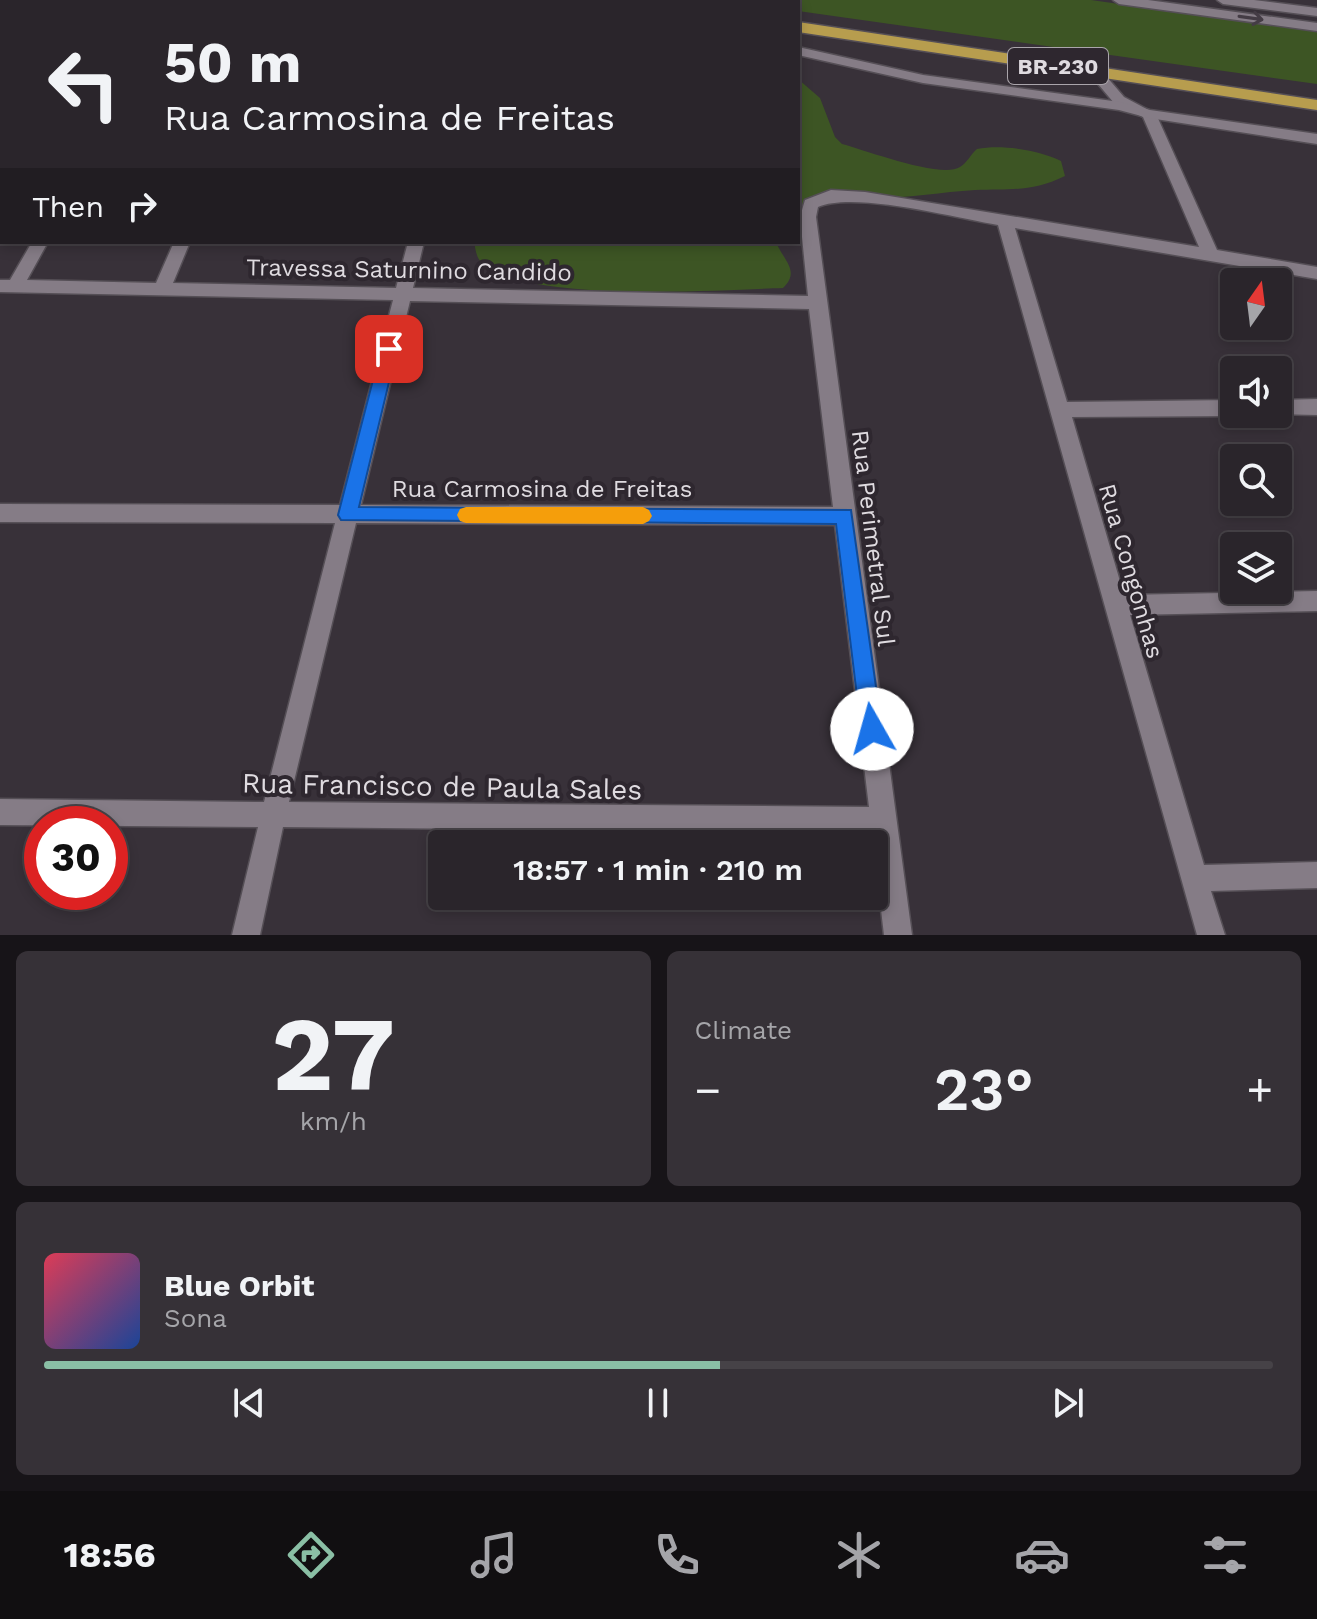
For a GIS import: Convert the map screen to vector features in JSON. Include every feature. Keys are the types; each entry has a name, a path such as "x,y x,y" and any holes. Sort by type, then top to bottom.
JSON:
{"highway":[{"name":"BR-230","path":"800,27 1317,105"}],"street":[{"path":"1119,0 1317,27"},
{"path":"1223,0 1317,12"},
{"path":"800,51 923,79 1120,106 1149,114 1317,139"},
{"path":"1095,72 1119,100 1149,114 1211,255"},
{"name":"Rua Perimetral Sul","path":"898,935 817,303 808,209 819,198 846,195 1005,220"},
{"path":"1005,220 1317,273"},
{"name":"Rua Congonhas","path":"1005,220 1211,935"},
{"path":"7,286 38,244"},
{"path":"162,289 181,244"},
{"path":"246,935 416,244"},
{"name":"Travessa Saturnino Candido","path":"7,286 817,303"},
{"path":"1292,408 1317,407"},
{"path":"1058,410 1220,408"},
{"name":"Rua Carmosina de Freitas","path":"0,513 844,516"},
{"path":"1114,605 1317,601"},
{"name":"Rua Francisco de Paula Sales","path":"0,812 883,820"},
{"path":"1194,878 1317,875"}],"green space":[{"path":"800,0 1091,0 1317,32 1317,84 800,11"},
{"path":"800,81 820,98 835,137 842,144 920,167 950,170 960,167 977,149 1020,149 1061,161 1065,176 1021,189 817,201 800,205"},
{"path":"474,244 777,244 791,271 783,288 673,292 581,289 506,276 483,264"}],"slow traffic":[{"path":"466,515 643,516"}],"route":[{"path":"389,349 348,515 844,516 872,729"}]}
